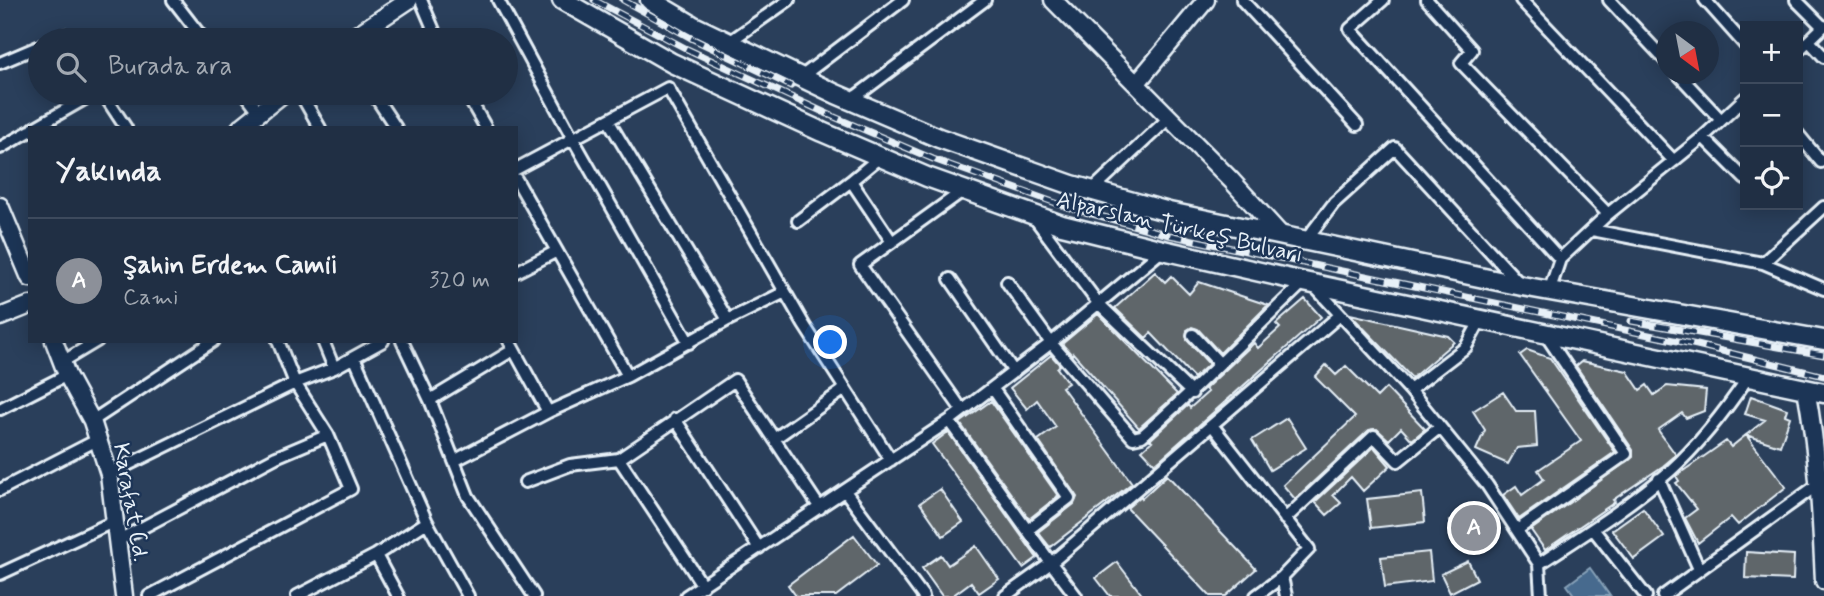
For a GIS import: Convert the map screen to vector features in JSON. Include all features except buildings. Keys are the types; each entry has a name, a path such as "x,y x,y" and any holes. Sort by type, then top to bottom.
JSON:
{"main road":[{"path":"367,28 409,0"},
{"name":"Alparslan Türkeş Bulvarı","path":"562,0 680,67 880,157 1033,215 1163,250 1815,391"},
{"name":"Alparslan Türkeş Bulvarı","path":"650,0 692,25 851,100 939,138 1091,191 1169,212 1549,292 1824,340"},
{"path":"1053,0 1232,181 1281,235"},
{"path":"1136,84 1206,0"},
{"path":"250,122 270,105"},
{"path":"0,206 28,274"},
{"path":"0,317 28,306"},
{"name":"Karafat Cd.","path":"55,343 92,421 109,474 121,595"},
{"path":"1815,391 1815,438 1820,482 1824,581"}],"street":[{"path":"173,0 195,28"},
{"path":"421,0 433,28"},
{"path":"498,0 513,28"},
{"path":"729,42 789,0"},
{"path":"801,77 903,0"},
{"path":"851,100 985,0"},
{"path":"1242,0 1357,125"},
{"path":"1383,0 1350,29 1560,259"},
{"path":"1427,0 1472,50 1461,63 1608,214"},
{"path":"1521,0 1674,161"},
{"path":"1609,0 1656,49"},
{"path":"1705,0 1740,39"},
{"path":"1796,0 1824,26 1803,46"},
{"path":"518,37 689,343"},
{"path":"1809,41 1824,57"},
{"path":"0,64 28,51"},
{"path":"518,168 667,88 680,67"},
{"path":"1687,84 1721,120"},
{"path":"667,88 785,292 891,460"},
{"path":"1549,292 1560,259 1608,214 1703,137 1740,103"},
{"path":"48,124 77,105"},
{"path":"111,105 125,126"},
{"path":"307,105 319,126"},
{"path":"381,105 395,126"},
{"path":"473,105 485,126"},
{"path":"1091,191 1169,118"},
{"path":"608,120 728,320"},
{"path":"0,148 28,132"},
{"path":"1703,137 1740,174"},
{"path":"1803,140 1821,162"},
{"path":"1305,241 1334,203 1395,148 1522,286"},
{"path":"798,221 880,157"},
{"path":"851,181 892,242"},
{"path":"518,183 628,376"},
{"path":"962,410 860,265 964,190"},
{"path":"1763,263 1824,207"},
{"path":"1033,215 1098,303 1192,393"},
{"path":"1592,230 1763,263 1824,289"},
{"path":"687,596 949,421 1051,343 1163,250"},
{"path":"518,271 557,251"},
{"path":"950,279 1014,372"},
{"path":"1007,282 1051,343 1133,438 1143,436 1192,393 1219,363 1307,282 1410,390 1487,485 1539,564 1541,596"},
{"path":"454,461 548,412 628,376 728,320 785,292"},
{"path":"1005,596 1051,562 1340,315"},
{"path":"1410,390 1466,347 1481,319"},
{"path":"1517,530 1626,454 1543,332"},
{"path":"1193,335 1219,363"},
{"path":"0,409 65,369 95,343"},
{"path":"92,421 210,343"},
{"path":"149,596 351,489 328,435 295,383 279,343"},
{"path":"324,343 334,368"},
{"path":"109,474 295,383 334,368 379,343"},
{"path":"403,343 430,400 468,496 534,596"},
{"path":"430,400 511,345 548,412"},
{"path":"354,357 427,522 468,596"},
{"path":"1539,564 1594,528 1659,479 1705,436 1749,376"},
{"path":"525,482 570,464 619,459 735,380 820,508"},
{"path":"774,439 845,389"},
{"path":"993,389 1069,498 1028,529"},
{"path":"675,419 759,548"},
{"path":"949,421 1076,596"},
{"path":"1212,425 1308,549 1282,576 1256,596"},
{"path":"1284,519 1374,436 1398,461 1440,427"},
{"path":"117,541 276,457 328,435"},
{"path":"0,490 99,439"},
{"path":"619,459 703,586"},
{"path":"1659,479 1699,569"},
{"path":"1662,596 1820,482"},
{"path":"845,491 923,596"},
{"path":"0,574 115,521"},
{"path":"302,595 376,555 427,522"},
{"path":"1594,528 1646,596"},
{"path":"376,555 398,596"},
{"path":"1282,576 1286,596"}],"water":[{"path":"1590,568 1610,596 1575,596 1567,585"}],"railway":[{"path":"594,0 687,49 832,116 933,159 1067,207 1169,235 1697,345 1824,376"},
{"path":"623,0 691,38 791,86"},
{"path":"1631,321 1824,355"}],"place":[{"name":"Şahin Erdem Camii","path":"1474,528"}]}
